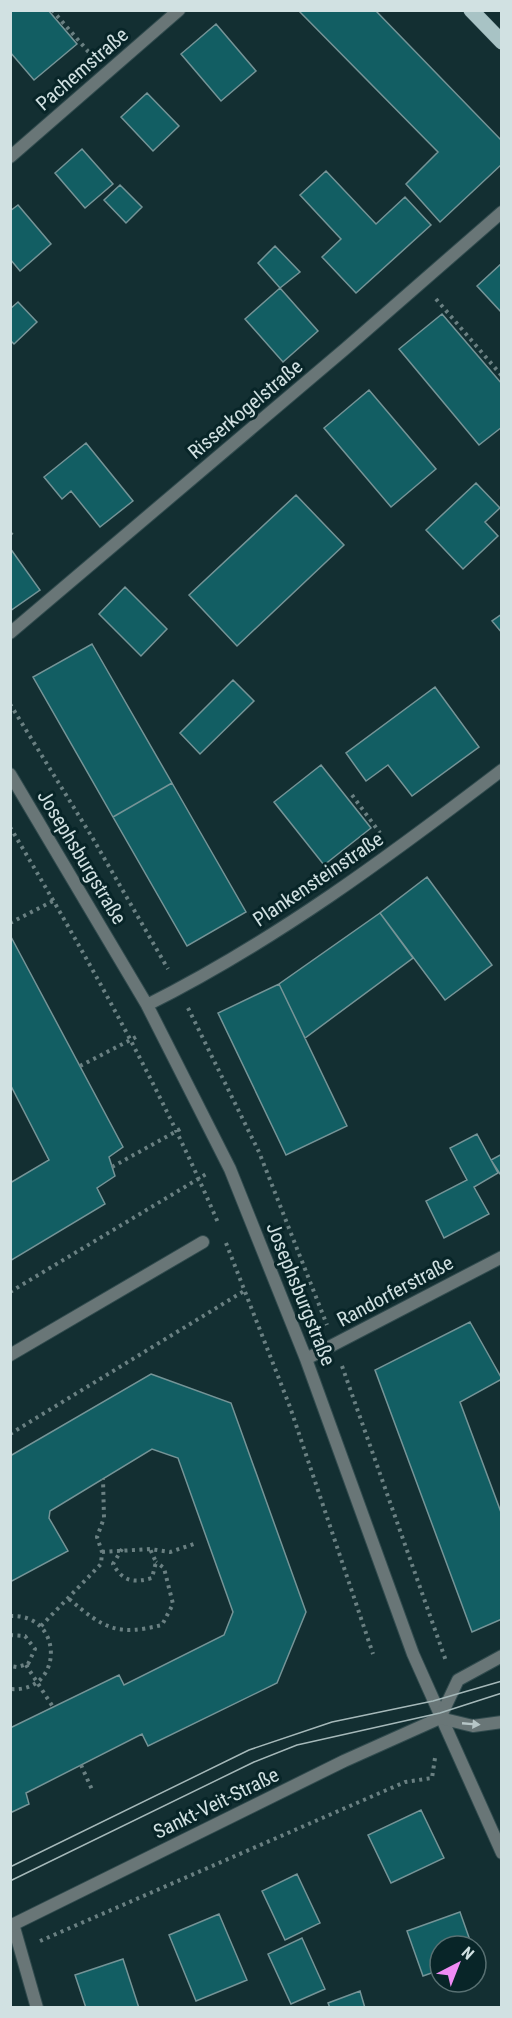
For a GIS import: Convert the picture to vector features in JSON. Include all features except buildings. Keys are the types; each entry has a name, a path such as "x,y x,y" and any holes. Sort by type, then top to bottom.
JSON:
{"main road":[{"path":"471,10 501,42"}],"street":[{"name":"Pachemstraße","path":"10,157 180,10"},
{"name":"Risserkogelstraße","path":"10,633 345,349 501,212"},
{"name":"Plankensteinstraße","path":"147,1005 280,930 395,852 501,770"},
{"name":"Josephsburgstraße","path":"10,774 147,1005 230,1169 306,1359 413,1654 501,1853"},
{"path":"10,1355 203,1242"},
{"name":"Randorferstraße","path":"306,1359 501,1257"},
{"path":"501,1656 458,1680 440,1718 473,1726 501,1722"},
{"name":"Sankt-Veit-Straße","path":"12,1925 344,1761 440,1718"},
{"path":"12,1925 37,2007"}],"path":[{"path":"52,10 107,73"},
{"path":"432,296 501,376"},
{"path":"352,795 395,852"},
{"path":"10,923 54,901"},
{"path":"80,1066 158,1026"},
{"path":"112,1167 203,1116"},
{"path":"10,1292 199,1178"},
{"path":"10,1434 244,1291"},
{"path":"41,1626 101,1564 102,1552 98,1537 104,1518 103,1479"},
{"path":"102,1552 122,1549 170,1552 194,1544"},
{"path":"122,1549 113,1563 126,1580 136,1583 152,1578 156,1562"},
{"path":"69,1599 88,1614 117,1631 142,1630 162,1625 173,1604 164,1568 156,1562 150,1549"},
{"path":"10,1616 32,1619 41,1626 52,1649 51,1662 46,1673 37,1682 27,1688 10,1689"},
{"path":"10,1635 25,1635 33,1643 34,1655 26,1665 10,1666"},
{"path":"26,1665 52,1707"},
{"path":"81,1765 93,1792"},
{"path":"20,1950 405,1782 432,1778"}],"tram line":[{"path":"10,1867 249,1750 332,1722 433,1701 502,1681"},
{"path":"10,1881 254,1762 297,1745 440,1713 502,1693"}]}
